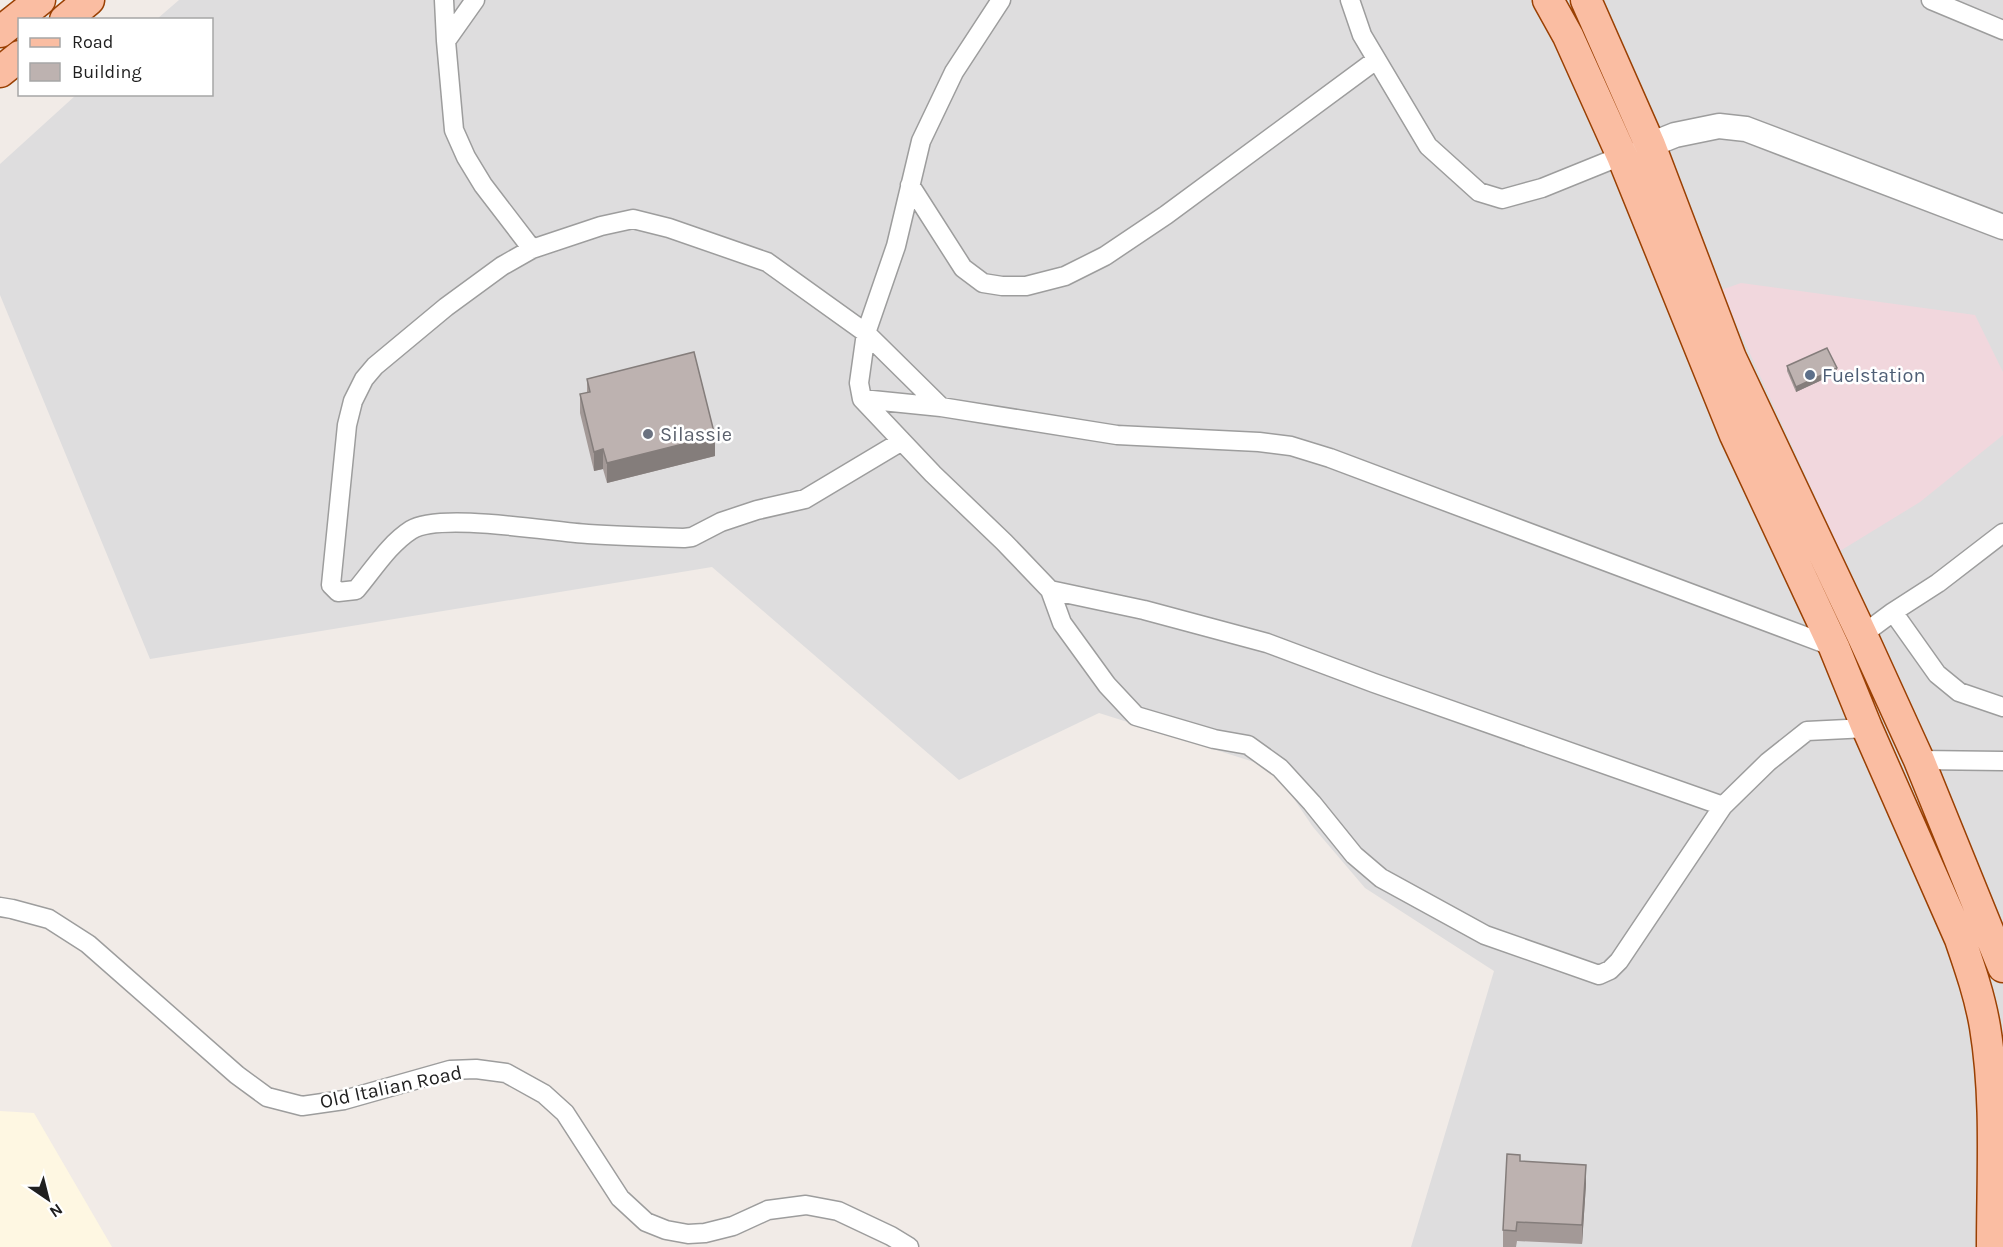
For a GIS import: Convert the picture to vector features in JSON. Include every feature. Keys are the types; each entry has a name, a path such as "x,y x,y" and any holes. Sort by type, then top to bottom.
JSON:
{"main road":[{"path":"0,32 40,0"},
{"path":"67,18 89,0"},
{"path":"1548,0 1568,36 1748,429 1867,728 1960,939 1985,1026 1992,1095 1997,1190 1992,1247"},
{"path":"1586,0 1650,145 1719,363"},
{"path":"0,72 18,58"},
{"path":"1748,429 1862,635 1919,760 2003,967"}],"street":[{"path":"444,0 454,130 466,158 483,185 532,249"},
{"path":"446,41 475,0"},
{"path":"1001,0 954,72 921,141 896,246 866,333 860,383 862,399 1050,590 1062,623 1107,685 1136,716 1214,739 1248,745 1280,768 1354,855 1381,878 1485,934 1599,975 1610,970 1619,961 1723,806 1768,762 1808,731 1867,728"},
{"path":"1350,0 1362,35 1428,146 1479,192 1502,199 1542,188 1675,135 1719,126 1746,129 2003,227"},
{"path":"1931,0 2003,30"},
{"path":"910,185 963,268 983,283 1026,286 1065,276 1105,256 1166,215 1377,60"},
{"path":"902,441 805,499 757,510 721,522 692,537 586,534 476,523 421,525 397,541 356,590 338,592 331,585 347,425 353,401 364,379 375,366 446,307 502,266 532,249 601,226 633,219 669,228 767,262 866,333 941,407"},
{"path":"862,399 941,407 1118,435 1259,442 1291,446 1330,458 1834,647"},
{"path":"1862,635 1938,583 2003,533"},
{"path":"1050,590 1144,610 1268,644 1723,806"},
{"path":"1893,612 1937,674 1959,692 2003,707"},
{"path":"1919,760 2003,761"},
{"name":"Old Italian Road","path":"0,907 49,919 88,944 237,1076 267,1097 302,1106 344,1100 450,1070 476,1069 506,1073 544,1094 565,1113 620,1198 646,1222 666,1230 688,1234 705,1233 734,1226 768,1210 806,1205 838,1211 909,1247"}],"shaded area":[{"path":"179,0 2003,0 2003,1247 1411,1247 1494,971 1365,888 1313,827 1273,768 1099,713 959,780 712,567 150,659 0,295 0,164 75,96 213,96 213,18 158,18"},
{"path":"1741,283 1975,315 2003,372 2003,435 1920,502 1840,551 1721,290"},
{"path":"0,1111 34,1113 112,1247 0,1247"}],"building":[{"path":"1827,348 1837,368 1796,387 1787,366"},
{"name":"Silassie","path":"694,352 715,436 607,463 603,449 594,452 580,394 590,392 587,379"},
{"path":"1507,1154 1520,1155 1520,1161 1586,1165 1582,1225 1517,1222 1516,1231 1503,1230"}],"place":[{"name":"Fuelstation","path":"1810,375"},
{"name":"Silassie","path":"648,434"}]}
